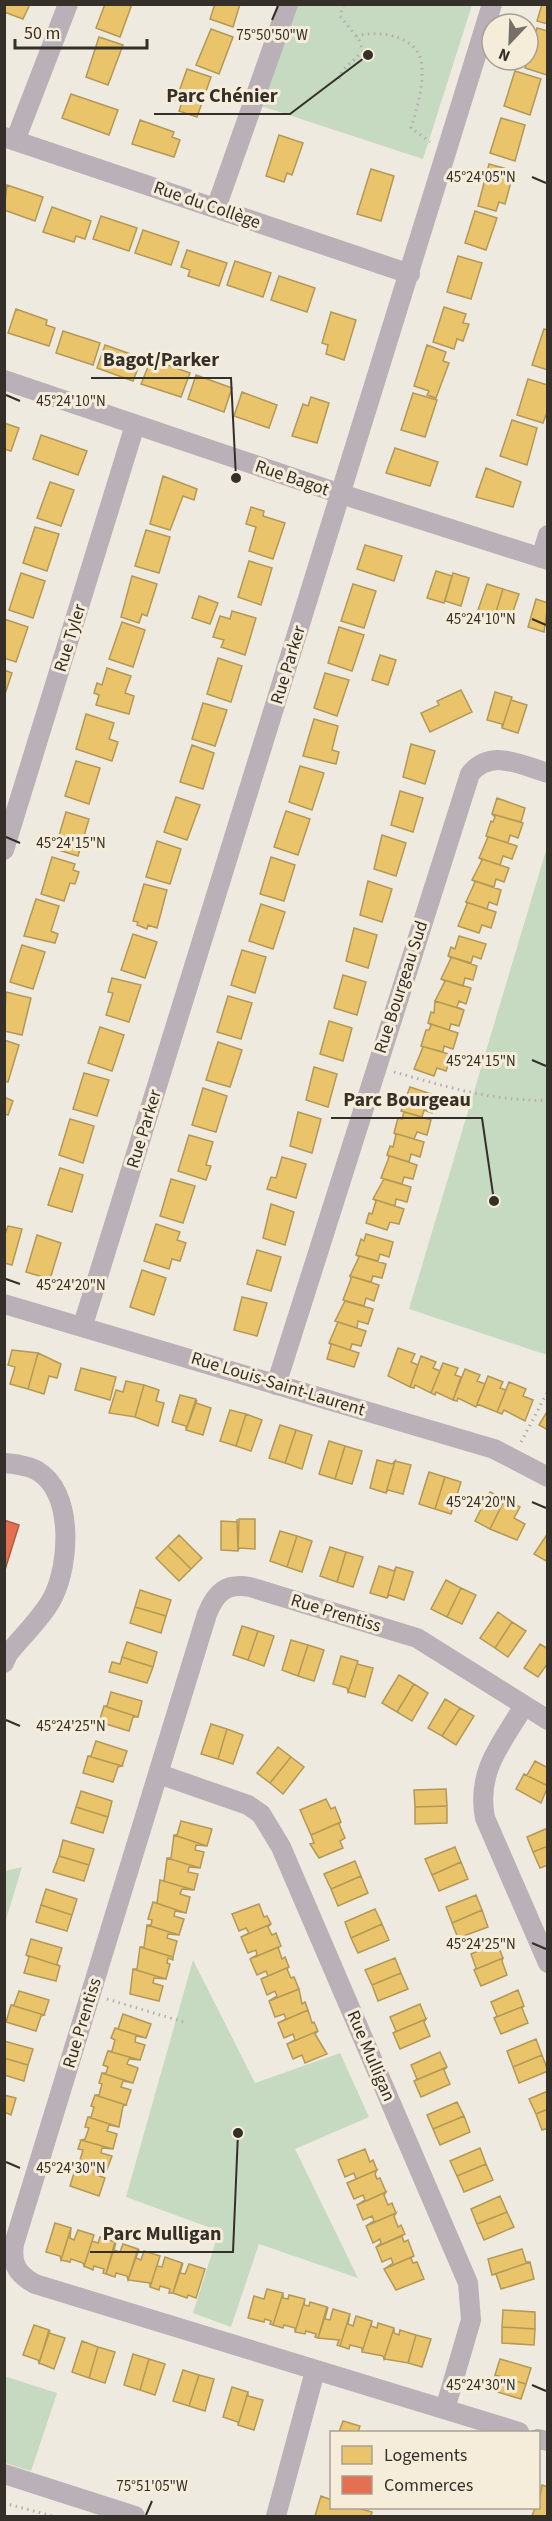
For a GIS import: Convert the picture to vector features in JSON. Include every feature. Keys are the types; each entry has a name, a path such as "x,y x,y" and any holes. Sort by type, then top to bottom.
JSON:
{"street":[{"path":"10,139 68,4"},
{"path":"216,208 288,4"},
{"name":"Rue Parker","path":"83,1325 492,4"},
{"name":"Rue du Collège","path":"10,139 410,274"},
{"name":"Rue Bagot","path":"4,380 341,495 544,559"},
{"name":"Rue Tyler","path":"4,850 135,425"},
{"path":"544,559 548,536"},
{"name":"Rue Bourgeau Sud","path":"276,1385 375,1067 470,774 477,765 498,758 548,773"},
{"name":"Rue Louis-Saint-Laurent","path":"4,1304 83,1325 276,1385 413,1424 513,1457 548,1477"},
{"path":"4,1462 30,1468 49,1481 63,1517 66,1540 65,1562 53,1597 8,1654 4,1663"},
{"name":"Rue Prentiss","path":"513,2431 35,2284 23,2277 15,2267 14,2244 207,1614 217,1593 226,1587 250,1587 417,1638 548,1720"},
{"path":"524,1706 488,1766 483,1783 482,1801 485,1818 548,1963"},
{"name":"Rue Mulligan","path":"159,1774 248,1805 261,1814 281,1847 468,2283 471,2320 445,2409"},
{"path":"276,2517 315,2371"},
{"path":"4,2474 135,2517"}],"path":[{"path":"339,79 342,71 363,51 356,36 340,16 344,4"},
{"path":"356,36 373,32 392,34 417,50 423,66 418,105 411,128 418,135 448,150"},
{"path":"375,1067 472,1093 529,1101 548,1100"},
{"path":"513,1457 548,1391"},
{"path":"91,1994 187,2023"},
{"path":"4,2503 52,2517"}],"green space":[{"path":"296,5 472,5 423,159 261,106"},
{"path":"547,847 547,1355 409,1309"},
{"path":"22,1867 5,1923 5,1871"},
{"path":"193,1960 255,2083 340,2053 369,2117 295,2149 358,2278 259,2244 231,2327 193,2313 219,2231 126,2197"},
{"path":"4,2376 57,2393 31,2471 5,2463"}],"building: Logements":[{"path":"4,4 30,4 23,19 4,12"},
{"path":"105,4 132,4 120,37 96,28"},
{"path":"215,4 240,4 233,27 210,19"},
{"path":"542,4 548,4 548,24 540,22"},
{"path":"211,29 233,37 219,74 196,65"},
{"path":"540,29 548,31 547,75 538,72 540,72"},
{"path":"99,37 123,45 108,85 86,77"},
{"path":"187,69 211,77 197,117 179,111 182,102 176,100"},
{"path":"515,72 541,79 530,115 504,106"},
{"path":"71,94 118,110 109,135 62,118"},
{"path":"501,118 525,125 515,161 490,153"},
{"path":"140,120 174,132 172,137 180,140 174,157 132,144"},
{"path":"279,135 303,143 292,175 287,173 284,182 266,176"},
{"path":"489,164 514,171 505,204 499,202 496,211 478,206"},
{"path":"371,169 394,176 381,221 357,214"},
{"path":"7,185 43,197 35,221 4,210"},
{"path":"52,207 91,221 85,239 76,236 74,242 43,232"},
{"path":"475,211 497,218 486,250 465,243"},
{"path":"101,216 137,228 129,251 93,239"},
{"path":"143,230 179,242 171,265 135,253"},
{"path":"187,250 227,263 219,286 188,276 190,270 181,267"},
{"path":"458,256 482,263 471,299 447,292"},
{"path":"235,261 271,273 263,297 227,285"},
{"path":"279,276 315,288 307,312 271,300"},
{"path":"444,307 466,314 463,323 469,324 463,341 457,339 454,349 433,342"},
{"path":"16,309 47,320 46,325 55,328 49,346 8,333"},
{"path":"331,312 356,320 344,360 326,354 328,345 322,343"},
{"path":"544,329 548,330 548,370 532,365"},
{"path":"63,331 100,343 93,365 56,353"},
{"path":"105,345 142,358 133,381 97,368"},
{"path":"427,345 446,352 443,361 449,363 436,398 427,395 429,391 414,386"},
{"path":"150,362 156,364 154,367 157,368 159,362 190,373 181,397 141,384"},
{"path":"196,375 232,388 224,412 188,399"},
{"path":"528,379 548,385 548,409 543,423 517,415"},
{"path":"242,392 277,405 269,428 234,416"},
{"path":"413,393 437,400 425,437 401,430"},
{"path":"311,397 329,403 317,443 292,436 303,404 308,406"},
{"path":"512,420 537,428 527,465 500,456"},
{"path":"4,423 19,428 11,451 4,449"},
{"path":"41,435 87,451 78,475 33,459"},
{"path":"395,448 438,462 430,486 386,473"},
{"path":"486,468 521,482 513,507 476,497"},
{"path":"163,476 197,489 194,500 183,496 170,530 150,524"},
{"path":"50,482 74,490 61,526 37,518"},
{"path":"251,507 264,511 263,516 285,523 273,559 249,551 256,527 246,524"},
{"path":"35,527 59,534 47,571 23,563"},
{"path":"146,530 170,537 159,573 135,566"},
{"path":"365,545 402,556 394,581 357,569"},
{"path":"249,561 272,568 261,605 238,597"},
{"path":"436,571 452,576 444,603 427,598"},
{"path":"21,573 45,581 33,618 9,610"},
{"path":"453,573 469,578 461,606 445,601"},
{"path":"132,576 157,584 147,616 142,614 139,623 121,617"},
{"path":"353,584 376,591 364,628 341,621"},
{"path":"487,584 503,589 495,615 478,610"},
{"path":"503,589 519,594 510,620 495,615"},
{"path":"199,596 218,603 210,624 192,618"},
{"path":"536,599 548,603 544,632 528,627"},
{"path":"232,611 256,618 245,655 221,647 224,640 213,637 220,616 230,619"},
{"path":"4,619 28,627 16,662 4,658"},
{"path":"122,622 145,630 133,667 109,659"},
{"path":"339,627 364,635 352,671 328,663"},
{"path":"380,655 396,660 388,685 372,680"},
{"path":"218,658 242,666 231,702 207,694"},
{"path":"107,668 131,676 125,693 134,696 129,714 96,705 99,695 94,693 97,683 102,685"},
{"path":"4,670 12,673 4,697"},
{"path":"325,673 349,680 337,716 314,708"},
{"path":"461,690 472,712 430,732 421,713 439,705 437,701"},
{"path":"495,692 512,697 502,728 502,724 487,720"},
{"path":"511,700 527,705 518,733 502,728"},
{"path":"203,703 227,710 215,746 192,739"},
{"path":"86,714 114,723 109,739 118,742 112,761 76,749"},
{"path":"314,719 338,726 332,750 339,752 336,764 303,756"},
{"path":"411,744 435,751 425,784 403,777"},
{"path":"192,745 214,753 203,789 180,782"},
{"path":"76,761 100,768 89,804 65,796"},
{"path":"300,766 324,773 312,810 289,802"},
{"path":"400,791 423,798 413,832 391,825"},
{"path":"176,797 200,805 187,840 164,832"},
{"path":"497,798 525,808 521,822 492,814"},
{"path":"286,811 310,819 298,855 274,847"},
{"path":"66,812 89,819 78,856 55,849"},
{"path":"492,814 523,823 518,838 510,835 508,843 486,836 491,821 493,822 495,817"},
{"path":"382,835 406,843 396,876 374,869"},
{"path":"486,836 517,846 512,859 503,856 500,865 479,858 488,837"},
{"path":"157,841 181,849 170,884 146,877"},
{"path":"52,857 75,864 73,870 79,872 75,884 70,883 64,901 41,894"},
{"path":"271,857 295,865 284,901 260,894"},
{"path":"479,858 509,868 504,882 496,879 494,887 472,880 482,860"},
{"path":"472,880 501,890 497,905 489,902 487,909 466,902 475,882"},
{"path":"368,881 392,889 382,922 360,915"},
{"path":"144,884 167,890 157,928 148,925 147,929 133,921"},
{"path":"36,899 59,906 51,931 58,934 55,943 24,936"},
{"path":"466,902 496,912 491,928 482,925 479,933 458,926"},
{"path":"261,904 285,912 273,949 249,941"},
{"path":"354,928 377,935 368,968 346,961"},
{"path":"133,934 157,942 145,978 121,970"},
{"path":"459,936 486,944 481,959 473,956 471,963 448,956 451,947 455,949"},
{"path":"22,945 45,952 33,989 10,982"},
{"path":"242,950 266,957 255,993 231,985"},
{"path":"448,956 477,966 473,980 465,978 463,986 441,979 451,958"},
{"path":"343,975 366,982 357,1015 334,1008"},
{"path":"112,978 141,985 129,1022 106,1015 113,993 108,992"},
{"path":"441,979 471,988 466,1004 459,1001 457,1007 464,1010 435,1001 445,981"},
{"path":"6,992 31,998 22,1035 4,1031"},
{"path":"228,996 252,1003 241,1039 217,1032"},
{"path":"435,1001 464,1010 459,1026 451,1024 449,1030 428,1023 431,1012 434,1013"},
{"path":"329,1021 352,1028 343,1061 320,1054"},
{"path":"428,1023 458,1033 453,1049 444,1046 443,1052 421,1046 426,1030 429,1030 431,1025"},
{"path":"100,1027 124,1035 112,1071 88,1063"},
{"path":"4,1040 19,1045 8,1082 4,1081"},
{"path":"218,1042 242,1050 230,1087 206,1080"},
{"path":"421,1046 452,1055 446,1071 437,1068 434,1076 414,1069 423,1047"},
{"path":"314,1067 337,1074 328,1107 306,1100"},
{"path":"84,1073 109,1080 97,1116 73,1109"},
{"path":"410,1087 437,1096 432,1113 424,1110 422,1117 401,1111"},
{"path":"203,1088 227,1096 216,1132 192,1125"},
{"path":"4,1097 13,1101 8,1115 4,1114"},
{"path":"401,1111 431,1120 427,1135 417,1132 414,1139 394,1133 398,1118 402,1119 404,1112"},
{"path":"298,1112 321,1119 312,1153 290,1146"},
{"path":"70,1119 94,1126 83,1163 59,1155"},
{"path":"394,1133 424,1142 420,1157 411,1154 409,1162 387,1155 390,1146 393,1147 396,1135"},
{"path":"189,1135 213,1142 206,1165 211,1166 206,1180 178,1171"},
{"path":"387,1155 417,1165 413,1179 404,1177 402,1184 381,1178 389,1157"},
{"path":"282,1157 306,1164 296,1198 267,1189 271,1177 276,1178"},
{"path":"60,1168 83,1175 72,1212 48,1205"},
{"path":"171,1179 195,1186 183,1223 160,1216"},
{"path":"384,1179 411,1187 407,1202 396,1199 395,1206 373,1199"},
{"path":"373,1199 404,1209 399,1224 390,1222 387,1230 366,1223 376,1201"},
{"path":"271,1204 294,1212 285,1245 263,1238"},
{"path":"156,1224 180,1232 177,1240 186,1243 180,1261 172,1259 169,1269 144,1261"},
{"path":"8,1226 22,1229 12,1265 4,1263 4,1237"},
{"path":"366,1234 393,1242 389,1257 380,1254 378,1261 356,1255 361,1239 364,1241"},
{"path":"37,1235 61,1243 50,1279 26,1272"},
{"path":"257,1250 281,1257 271,1291 247,1284"},
{"path":"356,1255 386,1264 382,1278 373,1276 371,1282 350,1276 359,1257"},
{"path":"142,1270 166,1278 154,1315 130,1307"},
{"path":"350,1276 379,1285 374,1301 366,1298 364,1306 343,1300"},
{"path":"242,1297 267,1303 257,1336 234,1330"},
{"path":"345,1301 373,1309 368,1324 358,1321 357,1328 335,1321"},
{"path":"338,1322 366,1331 361,1346 352,1344 350,1350 329,1343"},
{"path":"329,1343 359,1353 354,1367 327,1359 331,1345"},
{"path":"398,1348 415,1354 411,1362 418,1365 410,1387 388,1376"},
{"path":"12,1350 38,1353 28,1389 10,1384 15,1367 8,1365"},
{"path":"38,1353 61,1364 57,1378 49,1376 44,1394 28,1389"},
{"path":"421,1356 436,1362 433,1368 440,1371 431,1393 415,1385 414,1388 410,1387"},
{"path":"443,1363 458,1368 455,1375 461,1377 453,1400 436,1392 435,1395 431,1393"},
{"path":"81,1368 116,1377 110,1400 75,1390"},
{"path":"465,1369 480,1375 477,1381 485,1384 476,1407 458,1398 457,1401 453,1400"},
{"path":"488,1376 503,1382 500,1388 506,1390 497,1412 477,1404"},
{"path":"126,1381 144,1385 135,1417 109,1413 116,1390 123,1392"},
{"path":"509,1382 526,1389 523,1396 533,1400 525,1421 504,1410 502,1414 497,1412"},
{"path":"144,1385 159,1390 156,1401 164,1403 158,1426 135,1417"},
{"path":"180,1395 196,1399 186,1430 186,1426 172,1422"},
{"path":"197,1400 196,1403 211,1408 203,1435 186,1430"},
{"path":"230,1410 246,1414 236,1446 220,1441"},
{"path":"548,1410 548,1430 539,1425"},
{"path":"246,1414 262,1420 251,1451 236,1446"},
{"path":"280,1425 296,1430 285,1463 269,1458"},
{"path":"296,1430 312,1435 302,1469 285,1463"},
{"path":"329,1441 345,1446 335,1479 319,1474"},
{"path":"345,1446 362,1451 352,1484 335,1479"},
{"path":"377,1460 392,1464 395,1461 386,1493 370,1488"},
{"path":"395,1461 411,1465 403,1494 388,1490 386,1493"},
{"path":"429,1472 445,1477 435,1509 419,1504"},
{"path":"445,1477 461,1482 451,1514 435,1509"},
{"path":"490,1492 505,1499 490,1529 475,1521"},
{"path":"505,1499 520,1507 514,1518 525,1524 517,1540 490,1529"},
{"path":"237,1519 238,1551 221,1550 221,1521 237,1522"},
{"path":"239,1519 255,1519 255,1549 239,1548 238,1551"},
{"path":"280,1531 297,1536 287,1567 270,1561"},
{"path":"548,1533 548,1562 534,1554"},
{"path":"179,1535 202,1558 191,1569 168,1546"},
{"path":"297,1536 312,1541 302,1572 287,1567"},
{"path":"168,1546 191,1569 179,1581 156,1558"},
{"path":"330,1547 346,1552 337,1582 320,1576"},
{"path":"346,1552 363,1557 353,1587 337,1582"},
{"path":"379,1566 394,1571 396,1567 387,1598 370,1593"},
{"path":"396,1567 413,1572 404,1600 389,1595 387,1598"},
{"path":"446,1580 461,1588 447,1617 431,1609"},
{"path":"461,1588 476,1595 462,1624 447,1617"},
{"path":"140,1590 171,1600 166,1616 135,1607"},
{"path":"135,1607 166,1616 161,1633 130,1623"},
{"path":"498,1612 512,1622 495,1648 480,1638"},
{"path":"512,1622 526,1631 508,1657 495,1648"},
{"path":"242,1626 258,1631 248,1660 233,1655"},
{"path":"258,1631 274,1636 264,1666 248,1660"},
{"path":"291,1640 308,1645 298,1676 282,1670"},
{"path":"127,1642 157,1652 153,1667 122,1657"},
{"path":"540,1644 548,1649 548,1663 538,1677 524,1668"},
{"path":"308,1645 324,1650 314,1681 298,1676"},
{"path":"341,1656 358,1661 348,1692 347,1688 333,1684"},
{"path":"122,1657 153,1667 147,1683 109,1672 112,1662 120,1664"},
{"path":"357,1664 373,1668 365,1697 348,1692"},
{"path":"399,1675 414,1684 397,1712 382,1703"},
{"path":"414,1684 428,1693 412,1721 397,1712"},
{"path":"111,1692 142,1701 138,1717 104,1706 107,1706"},
{"path":"445,1699 460,1708 442,1736 428,1728"},
{"path":"104,1706 138,1717 133,1717 129,1731 99,1722"},
{"path":"460,1708 474,1716 456,1745 442,1736"},
{"path":"211,1724 227,1729 218,1759 201,1754"},
{"path":"227,1729 243,1735 233,1764 218,1759"},
{"path":"96,1741 127,1751 122,1766 88,1756 91,1756"},
{"path":"278,1747 291,1757 270,1783 257,1773"},
{"path":"88,1756 122,1766 118,1767 113,1782 83,1773"},
{"path":"291,1757 304,1767 283,1794 270,1783"},
{"path":"535,1761 548,1768 548,1786 524,1774 527,1775"},
{"path":"524,1774 548,1786 541,1803 516,1789"},
{"path":"446,1789 447,1806 415,1807 414,1790"},
{"path":"81,1791 112,1801 108,1817 76,1807"},
{"path":"326,1799 331,1809 335,1807 341,1822 311,1835 300,1810"},
{"path":"447,1806 447,1823 415,1824 415,1807"},
{"path":"76,1807 108,1817 103,1833 71,1823"},
{"path":"181,1821 212,1829 207,1846 174,1835 177,1835"},
{"path":"341,1822 339,1824 345,1838 340,1841 343,1848 319,1858 310,1844 314,1843 311,1835"},
{"path":"548,1828 548,1846 533,1852 527,1837"},
{"path":"174,1835 207,1846 196,1845 195,1850 204,1852 200,1868 167,1858 171,1858"},
{"path":"63,1840 94,1849 89,1865 59,1856"},
{"path":"548,1846 548,1865 540,1868 533,1852"},
{"path":"455,1847 461,1862 432,1875 425,1859"},
{"path":"59,1856 89,1865 84,1881 53,1872"},
{"path":"167,1858 200,1868 189,1867 188,1872 198,1874 194,1890 160,1880 164,1881"},
{"path":"355,1861 361,1876 331,1889 324,1874"},
{"path":"461,1862 468,1879 439,1891 432,1875"},
{"path":"361,1876 368,1893 338,1906 331,1889"},
{"path":"160,1880 194,1890 182,1889 180,1894 190,1897 186,1913 153,1902 157,1903"},
{"path":"46,1889 77,1899 72,1915 41,1905"},
{"path":"476,1895 482,1910 452,1923 446,1907"},
{"path":"153,1902 186,1913 175,1911 174,1916 184,1919 179,1935 147,1925 151,1925 152,1920 148,1919"},
{"path":"259,1904 264,1917 267,1916 271,1924 241,1937 249,1933 246,1928 239,1931 232,1914"},
{"path":"41,1905 72,1915 67,1931 36,1922"},
{"path":"375,1909 382,1924 351,1938 345,1922"},
{"path":"482,1910 488,1927 458,1938 452,1923"},
{"path":"271,1924 268,1927 272,1935 276,1933 281,1946 250,1959 257,1955 256,1950 248,1953 241,1937"},
{"path":"382,1924 389,1940 358,1953 351,1938"},
{"path":"147,1925 179,1935 168,1934 167,1938 177,1941 173,1957 140,1947 144,1947"},
{"path":"31,1939 62,1948 57,1964 60,1966 26,1955"},
{"path":"497,1943 503,1958 474,1970 476,1968 471,1954"},
{"path":"140,1947 173,1957 173,1960 168,1958 167,1963 170,1964 166,1979 133,1969 137,1969"},
{"path":"278,1947 282,1959 285,1957 289,1967 268,1976 266,1971 257,1975 250,1959"},
{"path":"26,1955 60,1966 56,1981 24,1973 29,1957"},
{"path":"395,1958 401,1973 372,1985 365,1970"},
{"path":"503,1958 507,1975 481,1986 474,1970"},
{"path":"289,1967 287,1969 291,1978 294,1977 299,1989 269,2001 277,1996 275,1991 267,1995 261,1979"},
{"path":"133,1969 166,1979 154,1978 153,1983 163,1986 159,2001 130,1994"},
{"path":"401,1973 408,1989 378,2001 372,1985"},
{"path":"299,1989 302,2004 305,2002 308,2010 278,2023 286,2019 284,2014 275,2017 269,2001"},
{"path":"518,1990 524,2006 494,2018 497,2016 491,2002"},
{"path":"19,1991 49,2000 44,2015 11,2005 14,2005"},
{"path":"420,2004 426,2019 393,2033 396,2031 390,2017"},
{"path":"11,2005 44,2015 41,2016 36,2031 6,2022"},
{"path":"524,2006 522,2008 528,2023 501,2034 494,2018"},
{"path":"308,2010 312,2023 314,2022 318,2031 287,2044 295,2040 293,2034 284,2038 278,2023"},
{"path":"123,2014 151,2024 146,2038 118,2029"},
{"path":"426,2019 424,2022 430,2036 400,2049 393,2033"},
{"path":"115,2028 146,2038 136,2036 135,2042 145,2045 140,2060 108,2051 112,2051 115,2040 111,2038"},
{"path":"318,2031 315,2034 327,2054 305,2063 302,2055 293,2059 287,2044"},
{"path":"536,2039 542,2055 513,2067 507,2051"},
{"path":"4,2041 33,2049 28,2065 4,2058"},
{"path":"108,2051 140,2060 129,2059 127,2064 138,2068 133,2083 102,2073 106,2073 108,2067 103,2065"},
{"path":"440,2052 447,2067 414,2081 417,2079 411,2065"},
{"path":"542,2055 548,2071 519,2083 513,2067"},
{"path":"4,2058 28,2065 24,2081 4,2075"},
{"path":"447,2067 444,2070 450,2084 421,2097 414,2081"},
{"path":"102,2073 133,2083 123,2081 121,2087 131,2090 126,2105 95,2095 99,2095"},
{"path":"548,2091 548,2109 536,2114 529,2099"},
{"path":"4,2095 16,2098 11,2115 4,2112"},
{"path":"95,2095 126,2105 123,2106 119,2127 88,2117 91,2117 94,2107 91,2106"},
{"path":"457,2102 464,2116 433,2129 427,2115"},
{"path":"548,2109 548,2128 542,2130 536,2114"},
{"path":"464,2116 470,2132 440,2145 433,2129"},
{"path":"88,2117 119,2127 109,2125 107,2131 117,2134 113,2149 81,2140 85,2139 89,2128 85,2127"},
{"path":"81,2140 113,2149 102,2148 101,2153 112,2156 106,2172 73,2162 79,2163 83,2150 78,2149"},
{"path":"480,2148 486,2164 457,2176 450,2161"},
{"path":"365,2149 370,2162 373,2160 377,2170 347,2183 356,2179 354,2173 345,2177 338,2160"},
{"path":"73,2162 106,2172 96,2169 94,2174 105,2178 99,2196 70,2186 74,2173 70,2171"},
{"path":"486,2164 493,2180 464,2192 457,2176"},
{"path":"377,2170 375,2174 377,2179 380,2178 386,2192 357,2205 365,2200 363,2195 354,2199 347,2183"},
{"path":"386,2192 384,2195 388,2205 392,2203 396,2213 366,2226 374,2221 372,2216 363,2220 357,2205"},
{"path":"500,2196 507,2212 477,2224 471,2209"},
{"path":"507,2212 514,2227 484,2240 477,2224"},
{"path":"396,2213 394,2216 398,2227 401,2225 405,2234 376,2247 381,2243 380,2239 373,2243 366,2226"},
{"path":"55,2223 71,2228 61,2260 60,2256 46,2252"},
{"path":"71,2228 70,2238 74,2240 78,2230 94,2235 84,2266 83,2263 71,2259 70,2262 61,2260"},
{"path":"402,2236 404,2242 408,2240 414,2256 384,2269 393,2263 391,2258 382,2262 376,2247"},
{"path":"100,2237 115,2242 106,2274 103,2273 104,2269 94,2266 93,2270 84,2266 92,2241 98,2243"},
{"path":"116,2242 114,2250 120,2252 123,2244 138,2249 128,2280 127,2276 116,2273 115,2277 106,2274"},
{"path":"139,2249 136,2258 141,2260 144,2251 160,2256 150,2287 150,2283 128,2280"},
{"path":"522,2249 526,2262 530,2262 492,2275 488,2259"},
{"path":"160,2256 157,2266 162,2267 165,2257 182,2263 173,2293 169,2293 170,2289 160,2286 159,2290 150,2287"},
{"path":"414,2256 411,2258 413,2263 417,2262 424,2279 396,2290 384,2269"},
{"path":"530,2262 534,2279 501,2289 496,2274 492,2275"},
{"path":"183,2263 180,2273 185,2274 189,2264 205,2269 196,2298 188,2295 187,2298 173,2293"},
{"path":"267,2289 283,2293 273,2325 270,2324 271,2321 265,2319 264,2322 248,2318 254,2296 264,2299"},
{"path":"283,2293 283,2298 288,2299 289,2295 305,2299 295,2332 295,2328 273,2325"},
{"path":"305,2299 304,2305 309,2306 310,2302 327,2307 318,2338 315,2337 316,2334 306,2331 305,2334 295,2332"},
{"path":"328,2307 325,2319 330,2320 333,2309 350,2314 340,2346 337,2345 339,2340 318,2338"},
{"path":"503,2310 535,2312 535,2329 502,2327"},
{"path":"350,2314 348,2324 353,2326 356,2316 372,2321 362,2352 362,2348 350,2345 349,2349 340,2346"},
{"path":"372,2321 371,2326 377,2328 378,2323 394,2328 384,2359 383,2356 362,2352"},
{"path":"34,2325 49,2330 39,2363 38,2360 23,2355"},
{"path":"502,2327 535,2329 534,2345 502,2343"},
{"path":"394,2328 394,2333 399,2335 400,2330 416,2335 408,2363 384,2359"},
{"path":"49,2333 65,2338 54,2369 39,2363"},
{"path":"416,2335 431,2339 422,2367 408,2363"},
{"path":"82,2341 98,2347 89,2378 72,2372"},
{"path":"98,2347 115,2352 105,2383 89,2378"},
{"path":"133,2354 149,2359 140,2390 124,2385"},
{"path":"149,2359 165,2364 155,2395 140,2390"},
{"path":"500,2359 531,2368 526,2384 495,2375"},
{"path":"183,2370 199,2375 189,2406 173,2401"},
{"path":"199,2375 214,2379 205,2411 189,2406"},
{"path":"495,2375 526,2384 521,2399 491,2390"},
{"path":"232,2387 248,2392 238,2425 238,2422 223,2417"},
{"path":"248,2392 248,2396 263,2400 254,2430 238,2425"},
{"path":"343,2421 360,2426 358,2431 339,2431"},
{"path":"542,2485 548,2487 548,2516 532,2516 535,2509 540,2509"},
{"path":"321,2496 330,2499 330,2509 361,2509 372,2512 371,2516 315,2516"}],"building: Commerces":[{"path":"4,1520 19,1525 4,1573"}],"place":[{"name":"Parc Chénier","path":"368,55"},
{"name":"Bagot/Parker","path":"236,478"},
{"name":"Parc Bourgeau","path":"494,1201"},
{"name":"Parc Mulligan","path":"238,2133"}]}
